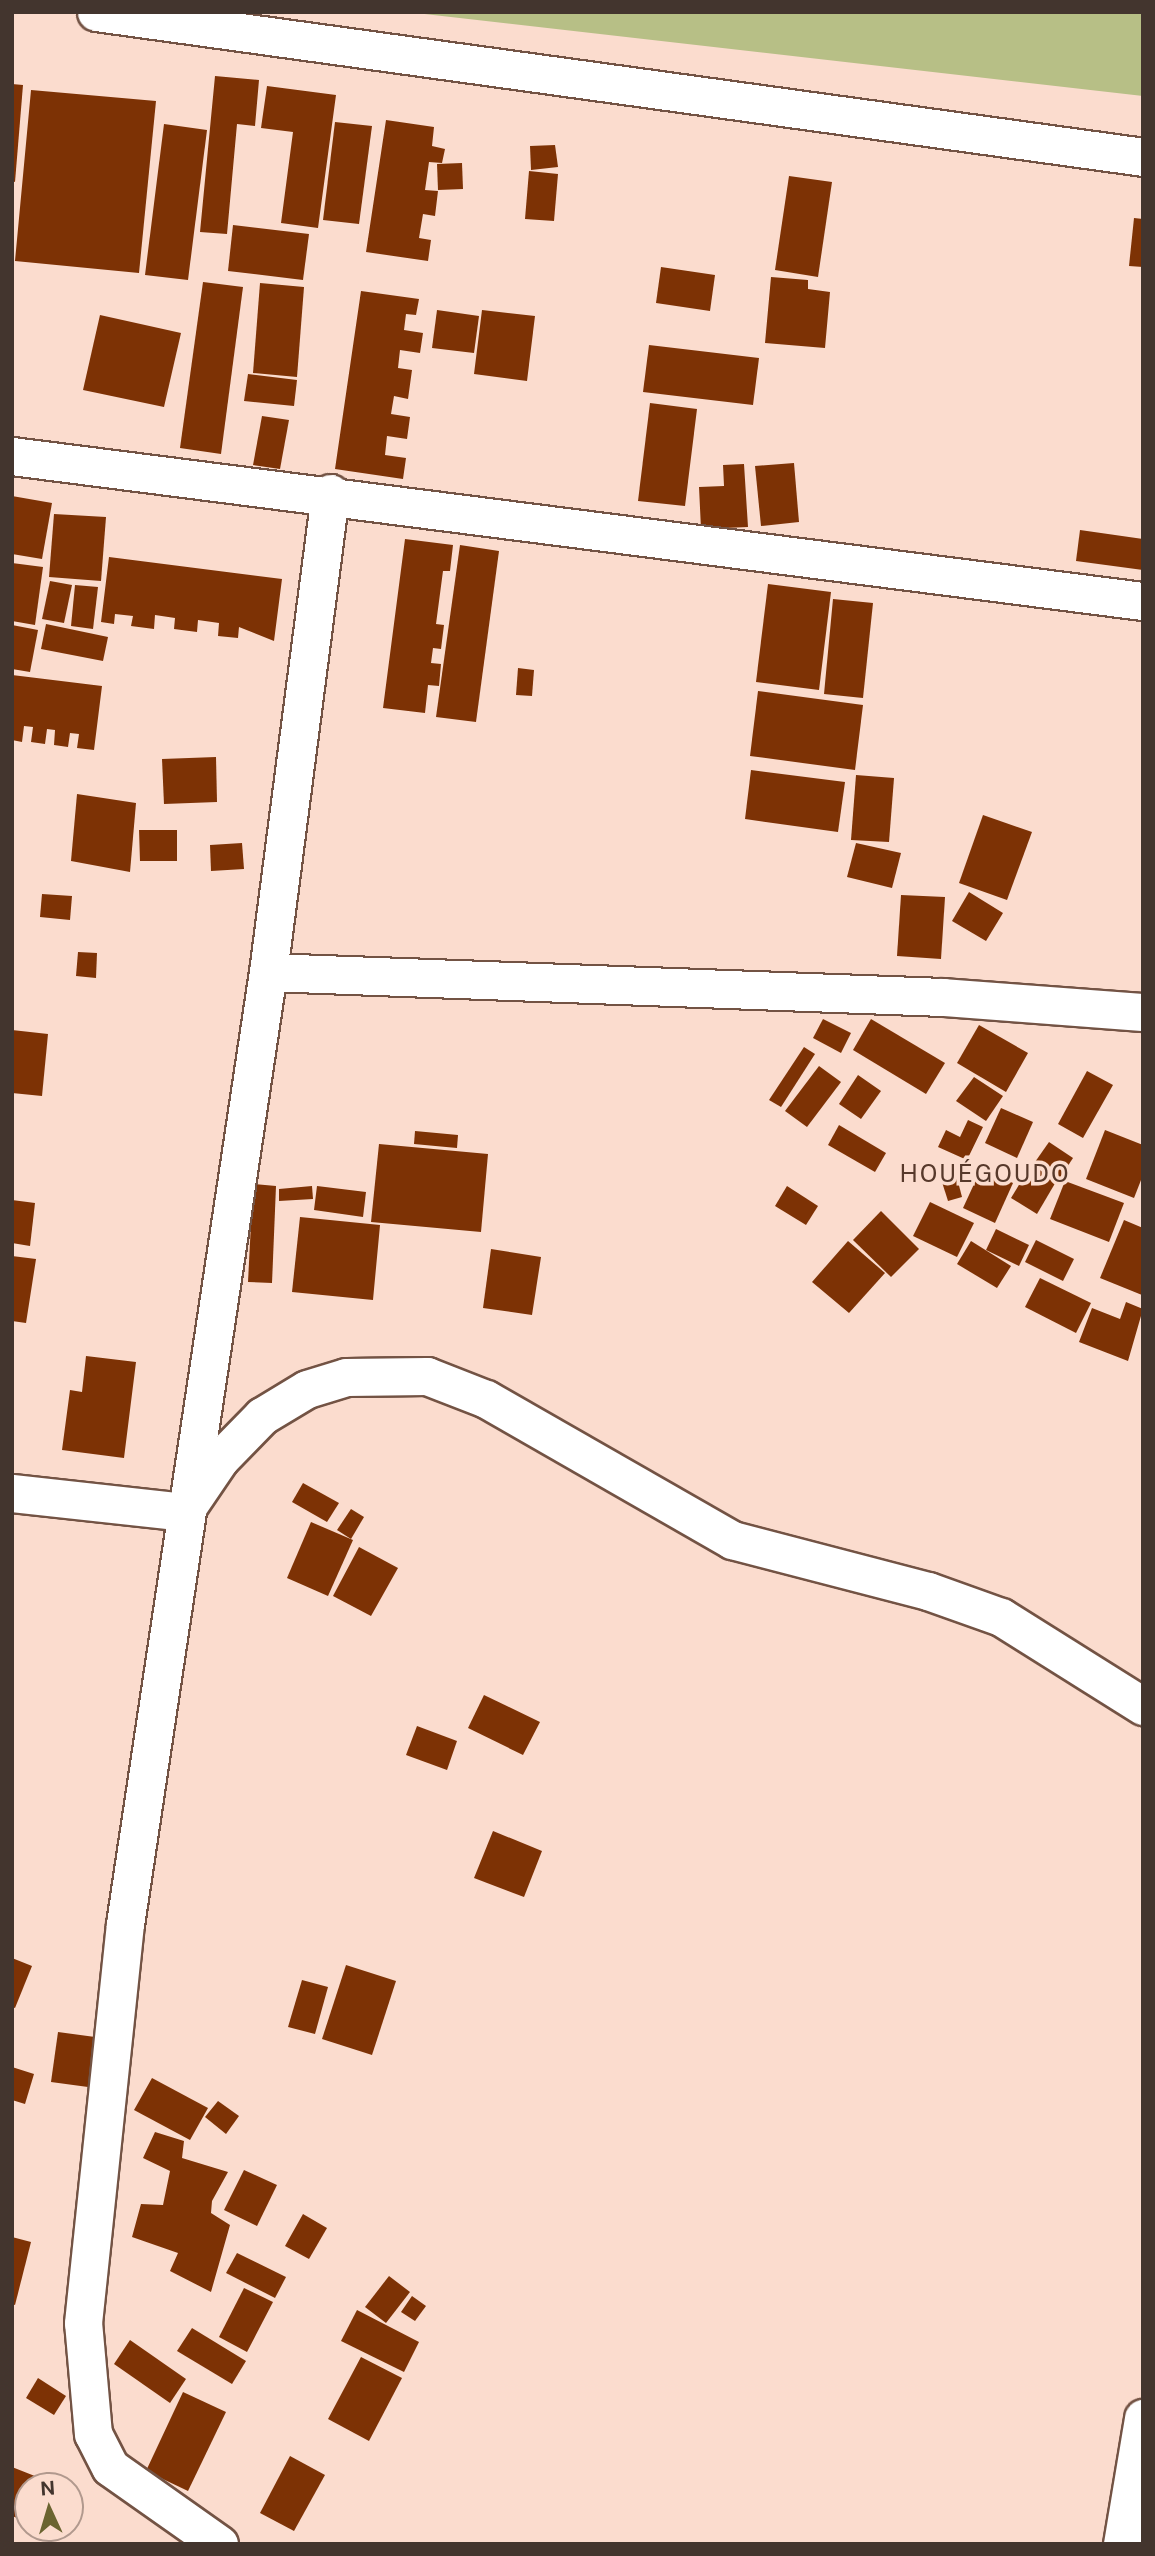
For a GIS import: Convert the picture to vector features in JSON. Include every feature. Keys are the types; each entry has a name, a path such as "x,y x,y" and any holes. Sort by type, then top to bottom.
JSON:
{"street":[{"path":"96,12 275,24 1143,157"},
{"path":"12,456 330,493 935,579 1143,601"},
{"path":"219,2544 110,2467 93,2434 83,2323 125,1924 184,1512 268,972 330,493"},
{"path":"268,972 943,997 1143,1012"},
{"path":"184,1512 220,1460 262,1416 307,1389 346,1377 427,1376 486,1399 732,1540 928,1591 1001,1617 1143,1706"},
{"path":"12,1493 184,1512"},
{"path":"1122,2544 1143,2418"}],"green space":[{"path":"407,12 1143,12 1143,96"}],"building":[{"path":"215,76 259,80 255,126 237,124 227,234 200,232"},
{"path":"12,84 23,85 15,182 12,181"},
{"path":"267,86 336,95 318,228 281,223 293,132 261,128"},
{"path":"31,90 156,101 139,273 15,261"},
{"path":"386,120 434,127 432,146 445,149 442,163 429,162 425,190 438,191 435,216 423,214 419,238 431,240 428,261 366,252"},
{"path":"335,122 372,126 359,224 323,220"},
{"path":"164,124 207,130 188,280 145,275"},
{"path":"555,145 558,167 531,170 530,146"},
{"path":"462,163 463,189 438,190 437,164"},
{"path":"529,171 558,174 554,221 525,219"},
{"path":"789,176 832,182 818,277 775,270"},
{"path":"1134,218 1143,219 1143,267 1129,266"},
{"path":"233,225 309,234 303,280 228,271"},
{"path":"661,267 715,275 710,311 656,303"},
{"path":"771,277 808,280 808,289 830,292 825,348 765,343"},
{"path":"203,282 243,287 221,454 180,448"},
{"path":"260,283 304,287 297,377 253,373"},
{"path":"361,291 419,299 416,315 406,314 404,330 423,333 420,353 400,350 398,368 412,370 408,399 394,396 391,414 410,417 407,439 387,436 385,455 406,458 403,479 335,469"},
{"path":"437,310 479,316 474,353 432,348"},
{"path":"482,310 535,316 527,381 474,374"},
{"path":"100,315 181,333 164,407 83,390"},
{"path":"649,345 759,358 753,405 643,392"},
{"path":"248,374 297,380 294,406 244,401"},
{"path":"650,403 697,409 685,506 638,501"},
{"path":"262,416 289,420 280,469 253,465"},
{"path":"794,463 799,522 761,526 755,466"},
{"path":"744,464 748,527 701,529 699,487 724,486 723,465"},
{"path":"12,496 52,503 42,559 12,554"},
{"path":"54,514 106,517 101,581 49,577"},
{"path":"1080,530 1143,539 1143,570 1076,561"},
{"path":"405,539 453,545 450,571 443,571 436,624 444,625 441,649 433,648 431,663 441,664 439,686 428,685 425,713 383,708"},
{"path":"460,545 499,551 476,722 436,717"},
{"path":"109,557 282,579 274,641 239,627 238,638 218,636 219,623 198,620 197,632 174,629 175,618 155,615 154,629 131,626 133,616 115,614 114,624 101,622"},
{"path":"12,563 43,567 35,625 12,621"},
{"path":"50,581 72,585 64,623 42,619"},
{"path":"768,584 831,592 819,690 756,682"},
{"path":"75,585 98,587 93,629 71,626"},
{"path":"833,599 873,603 863,698 824,694"},
{"path":"46,624 108,637 103,661 41,649"},
{"path":"12,625 38,630 30,672 12,669"},
{"path":"518,668 534,670 532,696 516,695"},
{"path":"12,675 102,686 94,750 77,748 79,734 70,733 68,747 54,745 55,730 47,729 45,744 31,742 33,727 24,726 22,742 12,740"},
{"path":"758,691 863,705 855,770 750,756"},
{"path":"216,757 217,802 164,804 162,759"},
{"path":"751,770 845,782 838,832 745,819"},
{"path":"856,775 894,778 889,842 851,840"},
{"path":"77,794 136,803 130,872 71,861"},
{"path":"983,815 1032,832 1007,900 959,883"},
{"path":"139,830 177,830 177,861 140,861"},
{"path":"242,843 244,869 211,871 210,845"},
{"path":"856,843 901,853 892,888 847,877"},
{"path":"969,892 1003,913 986,941 952,921"},
{"path":"42,894 72,896 70,920 40,917"},
{"path":"901,895 945,897 941,959 897,956"},
{"path":"78,952 97,953 96,978 76,976"},
{"path":"823,1019 851,1033 841,1053 813,1038"},
{"path":"871,1019 945,1063 926,1094 853,1050"},
{"path":"979,1025 1028,1053 1006,1092 957,1063"},
{"path":"12,1030 48,1034 42,1096 12,1093"},
{"path":"804,1047 815,1054 781,1107 769,1100"},
{"path":"819,1066 841,1082 807,1127 785,1111"},
{"path":"1087,1071 1113,1085 1083,1138 1058,1124"},
{"path":"858,1075 881,1091 861,1119 839,1104"},
{"path":"974,1077 1003,1096 986,1121 956,1101"},
{"path":"1001,1108 1033,1122 1017,1158 985,1143"},
{"path":"968,1120 983,1127 967,1160 938,1147 946,1130 960,1137"},
{"path":"839,1125 886,1153 875,1172 828,1145"},
{"path":"1105,1130 1143,1145 1143,1175 1134,1198 1086,1179"},
{"path":"415,1131 458,1135 457,1148 414,1144"},
{"path":"1049,1142 1073,1158 1060,1178 1035,1162"},
{"path":"379,1144 488,1154 481,1232 371,1222"},
{"path":"1031,1165 1057,1180 1037,1214 1011,1198"},
{"path":"981,1169 1013,1183 995,1223 963,1208"},
{"path":"957,1178 962,1197 948,1201 942,1182"},
{"path":"1065,1181 1124,1203 1109,1242 1050,1219"},
{"path":"253,1184 276,1186 272,1283 248,1282"},
{"path":"312,1186 313,1199 279,1201 279,1189"},
{"path":"317,1186 366,1192 363,1217 314,1210"},
{"path":"787,1186 818,1206 806,1225 775,1206"},
{"path":"12,1200 35,1203 30,1246 12,1243"},
{"path":"930,1202 974,1223 957,1257 913,1236"},
{"path":"881,1211 919,1249 891,1277 853,1240"},
{"path":"300,1217 380,1225 373,1300 292,1292"},
{"path":"1124,1220 1143,1228 1142,1295 1100,1278"},
{"path":"996,1229 1029,1245 1019,1266 986,1250"},
{"path":"1036,1240 1074,1259 1063,1281 1025,1262"},
{"path":"848,1241 885,1273 849,1313 812,1282"},
{"path":"971,1241 1011,1266 997,1288 957,1264"},
{"path":"491,1249 541,1257 532,1315 483,1308"},
{"path":"12,1256 36,1259 26,1323 12,1321"},
{"path":"1040,1278 1091,1303 1076,1333 1025,1307"},
{"path":"1126,1302 1143,1309 1128,1361 1079,1342 1092,1308 1120,1319"},
{"path":"86,1356 136,1362 124,1458 62,1450 70,1390 82,1392"},
{"path":"303,1483 339,1503 327,1522 292,1502"},
{"path":"351,1509 364,1517 351,1539 337,1530"},
{"path":"311,1522 353,1540 328,1596 287,1578"},
{"path":"359,1547 398,1568 371,1616 333,1596"},
{"path":"484,1695 540,1722 523,1755 468,1728"},
{"path":"417,1726 457,1741 447,1770 406,1755"},
{"path":"493,1831 542,1851 524,1897 474,1878"},
{"path":"12,1958 32,1966 15,2008 12,2007"},
{"path":"346,1965 396,1981 372,2055 322,2039"},
{"path":"302,1980 328,1987 315,2034 288,2027"},
{"path":"58,2032 95,2037 88,2087 51,2082"},
{"path":"12,2067 34,2074 25,2104 12,2100"},
{"path":"152,2078 208,2108 190,2140 134,2110"},
{"path":"218,2101 239,2116 226,2134 205,2117"},
{"path":"155,2132 184,2141 182,2158 228,2172 212,2201 211,2213 230,2225 211,2292 170,2271 178,2253 132,2237 141,2204 163,2205 170,2171 143,2158"},
{"path":"244,2170 277,2185 257,2226 224,2210"},
{"path":"303,2214 327,2228 309,2259 285,2246"},
{"path":"12,2237 31,2242 15,2305 12,2304"},
{"path":"237,2253 286,2277 275,2298 226,2273"},
{"path":"389,2276 410,2292 386,2323 365,2307"},
{"path":"244,2288 273,2302 247,2352 219,2337"},
{"path":"412,2296 426,2306 415,2321 401,2312"},
{"path":"357,2310 419,2342 404,2372 341,2341"},
{"path":"192,2328 246,2361 232,2384 177,2351"},
{"path":"130,2340 186,2379 170,2403 114,2364"},
{"path":"361,2357 402,2378 369,2441 328,2419"},
{"path":"38,2378 66,2396 54,2415 26,2398"},
{"path":"183,2392 226,2412 188,2491 146,2471"},
{"path":"290,2456 325,2475 294,2531 260,2513"},
{"path":"12,2467 25,2472 14,2472 14,2517"}],"district":[{"name":"HOUÉGOUDO","path":"985,1174"}]}
